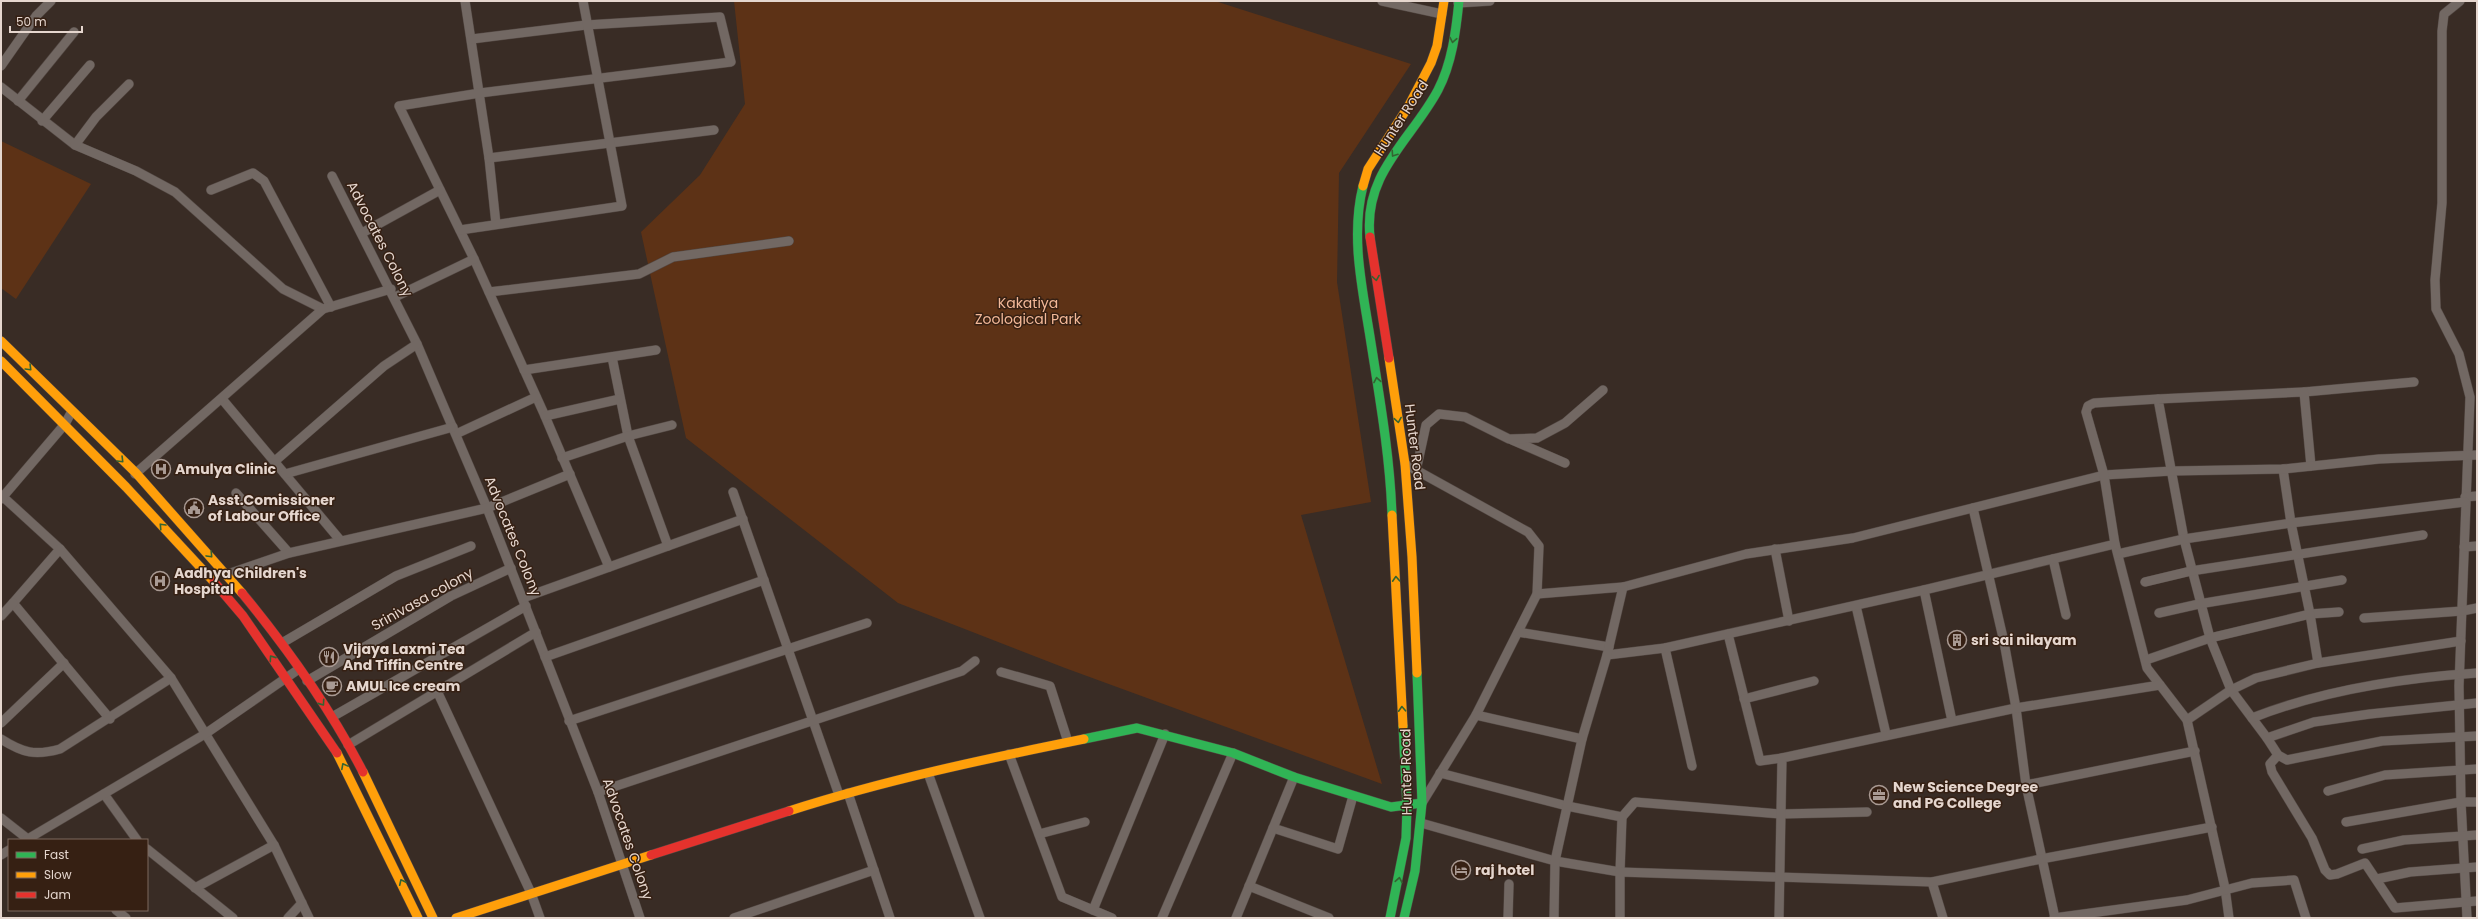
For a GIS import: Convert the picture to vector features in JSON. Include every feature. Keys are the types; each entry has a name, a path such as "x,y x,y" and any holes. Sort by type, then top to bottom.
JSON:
{"main road":[{"name":"Hunter Road","path":"1390,918 1406,838 1407,807 1391,485 1380,399 1358,261 1357,211 1368,169 1408,107 1429,68 1437,46 1444,1"},
{"name":"Hunter Road","path":"1404,918 1415,871 1422,803 1412,557 1405,464 1370,234 1373,198 1384,168 1437,91 1449,59 1458,2"},
{"path":"1,341 134,474 228,574 282,643 298,669 332,717 348,745 433,918"},
{"path":"4,363 65,424 214,582 243,616 336,751 418,918"},
{"path":"1380,399 1395,396"},
{"path":"456,918 621,864 844,794 1009,754 1137,728 1165,734 1233,753 1294,777 1391,807 1407,807 1422,803"}],"street":[{"path":"1,66 36,16 51,1"},
{"path":"465,1 490,158 496,224"},
{"path":"460,230 622,206 586,25 583,1"},
{"path":"1382,1 1442,14"},
{"path":"1458,2 1490,1"},
{"path":"2460,1 2444,14 2442,31 2442,203 2435,280 2436,309 2459,354 2470,397 2465,499 2459,704 2461,802 2467,918"},
{"path":"472,39 586,25 720,16 731,62 480,93 399,106 474,259 545,416 609,567"},
{"path":"18,101 74,32"},
{"path":"42,121 90,65"},
{"path":"75,145 96,118 129,84"},
{"path":"1,87 42,121 75,145 136,171 175,192 283,289 327,308"},
{"path":"490,158 714,130"},
{"path":"211,190 253,173 264,180 327,308"},
{"name":"Advocates Colony","path":"332,176 393,293 417,344 487,508 598,792 640,918"},
{"path":"362,232 440,190"},
{"path":"489,292 639,274 673,257 789,241"},
{"path":"134,474 327,308 393,293 474,259"},
{"path":"275,461 384,366 417,344"},
{"path":"524,370 656,350"},
{"path":"612,357 628,436 668,546"},
{"path":"1,374 4,363"},
{"path":"2229,918 2225,888 2187,720 2148,668 2115,544 2104,475 2086,412 2088,406 2094,403 2304,392 2414,382"},
{"path":"1509,439 1537,438 1565,423 1603,390"},
{"path":"2304,392 2311,466"},
{"path":"285,474 454,431 536,397"},
{"path":"222,399 340,540"},
{"path":"545,416 620,399"},
{"path":"2158,400 2184,539 2199,604 2210,638 2231,690 2278,755 2287,760 2382,741 2477,736"},
{"path":"72,411 65,424 2,497 60,549 171,678 274,845 309,918"},
{"path":"1416,470 1426,425 1438,414 1465,417 1509,439 1565,463"},
{"path":"562,458 628,436 672,424"},
{"path":"1537,594 1623,587 1775,549 1853,538 2104,475 2172,471 2283,469 2378,459 2477,455"},
{"path":"1405,464 1528,532 1539,546 1537,594 1476,715 1422,803"},
{"path":"2283,469 2291,523 2310,614 2318,663"},
{"path":"228,574 289,553 340,540 487,508 570,474"},
{"path":"733,492 814,722 874,870 890,918"},
{"path":"236,493 289,553"},
{"path":"2118,554 2184,539 2465,499 2477,496"},
{"path":"1973,508 1987,575 2004,642 2016,708 2026,785 2054,918 2187,900 2225,888 2252,883 2294,880 2306,918"},
{"path":"332,717 525,602 609,567 743,519"},
{"path":"2145,582 2191,571 2298,556 2423,535"},
{"path":"1518,632 1608,651 1665,648 1856,606 2115,544"},
{"path":"282,643 396,576 471,546"},
{"path":"2464,547 2477,546"},
{"path":"1,616 60,549"},
{"path":"1775,549 1789,621"},
{"path":"2053,559 2066,615"},
{"name":"Srinivasa colony","path":"307,681 451,596 511,568"},
{"path":"545,657 764,580"},
{"path":"2159,613 2199,604 2304,585 2342,580"},
{"path":"1554,918 1555,861 1582,739 1608,651 1623,587"},
{"path":"1924,590 1952,720"},
{"path":"13,603 110,719"},
{"path":"1856,606 1886,734"},
{"path":"2364,618 2462,612 2477,608"},
{"path":"2146,660 2210,638 2310,614 2339,612"},
{"path":"569,721 866,623"},
{"path":"348,745 536,632"},
{"path":"1728,634 1760,761 1782,758 1952,720 2016,708 2160,685"},
{"path":"2187,720 2231,690 2256,678 2318,663 2460,641"},
{"path":"1665,648 1692,766"},
{"path":"598,792 814,722 962,671 976,661"},
{"path":"1,723 64,663"},
{"path":"29,839 205,734 298,669"},
{"path":"1001,672 1050,686 1068,742"},
{"path":"2252,718 2290,703 2384,683 2477,673"},
{"path":"1,739 19,750 42,754 60,749 110,719 171,678"},
{"path":"1744,699 1814,681"},
{"path":"437,691 531,893 540,918"},
{"path":"2267,738 2314,722 2477,703"},
{"path":"1476,715 1582,739"},
{"path":"1093,910 1165,734"},
{"path":"2026,785 2195,751"},
{"path":"1162,918 1233,753"},
{"path":"1009,754 1062,897 1112,918"},
{"path":"2278,755 2270,764 2272,772 2312,838 2325,870 2330,875 2337,874 2363,863 2369,867 2395,908 2477,901"},
{"path":"1779,918 1782,758"},
{"path":"2328,791 2385,775 2477,770"},
{"path":"928,773 980,918"},
{"path":"1440,773 1567,806 1622,817"},
{"path":"1236,918 1294,777"},
{"path":"104,794 136,839"},
{"path":"1273,828 1338,849 1353,796"},
{"path":"1620,918 1622,817 1635,802 1781,814 1867,812"},
{"path":"2346,822 2461,802 2477,802"},
{"path":"1,818 26,839"},
{"path":"1039,834 1085,822"},
{"path":"1421,823 1555,861 1620,872 1932,882 2041,858 2212,827"},
{"path":"2362,849 2404,840 2477,835"},
{"path":"195,888 274,845"},
{"path":"148,850 232,918"},
{"path":"2377,879 2410,872 2477,867"},
{"path":"734,918 874,870"},
{"path":"1932,882 1943,918"},
{"path":"1508,918 1509,884"},
{"path":"1249,886 1311,915 1329,918"},
{"path":"288,918 302,903"}],"green space":[{"name":"Kakatiya Zoological Park","path":"734,1 1215,1 1411,64 1339,173 1337,282 1371,502 1301,515 1382,784 1065,668 898,603 686,438 641,232 700,175 745,104"},
{"path":"1,141 91,184 16,299 1,288"}],"traffic: fast":[{"path":"1370,237 1370,214 1374,194 1382,175 1427,108 1443,80 1453,47 1459,1"},
{"path":"1363,186 1359,206 1358,225 1359,264 1384,429 1392,515"},
{"path":"1404,918 1415,871 1422,803 1417,673"},
{"path":"1390,918 1406,838 1407,807 1403,726"},
{"path":"1084,739 1137,728 1233,753 1294,777 1391,807 1422,803"}],"traffic: slow":[{"path":"1363,186 1368,169 1408,107 1431,63 1437,46 1444,1"},
{"path":"1,341 136,473 242,593"},
{"path":"1389,358 1405,464 1412,557 1417,673"},
{"path":"1,361 126,487 214,582"},
{"path":"1392,515 1403,726"},
{"path":"789,811 898,780 972,762 1084,739"},
{"path":"337,753 418,918"},
{"path":"363,772 433,918"},
{"path":"456,918 651,855"}],"traffic: jam":[{"path":"1370,237 1389,358"},
{"path":"214,582 243,616 337,753"},
{"path":"242,593 292,657 337,725 363,772"},
{"path":"651,855 789,811"}],"place":[{"name":"Amulya Clinic","path":"161,469"},
{"name":"Asst.Comissioner of Labour Office","path":"194,508"},
{"name":"Aadhya Children's Hospital","path":"160,581"},
{"name":"sri sai nilayam","path":"1957,640"},
{"name":"Vijaya Laxmi Tea And Tiffin Centre","path":"329,657"},
{"name":"AMUL Ice cream","path":"332,686"},
{"name":"New Science Degree and PG College","path":"1879,795"},
{"name":"raj hotel","path":"1461,870"}]}
